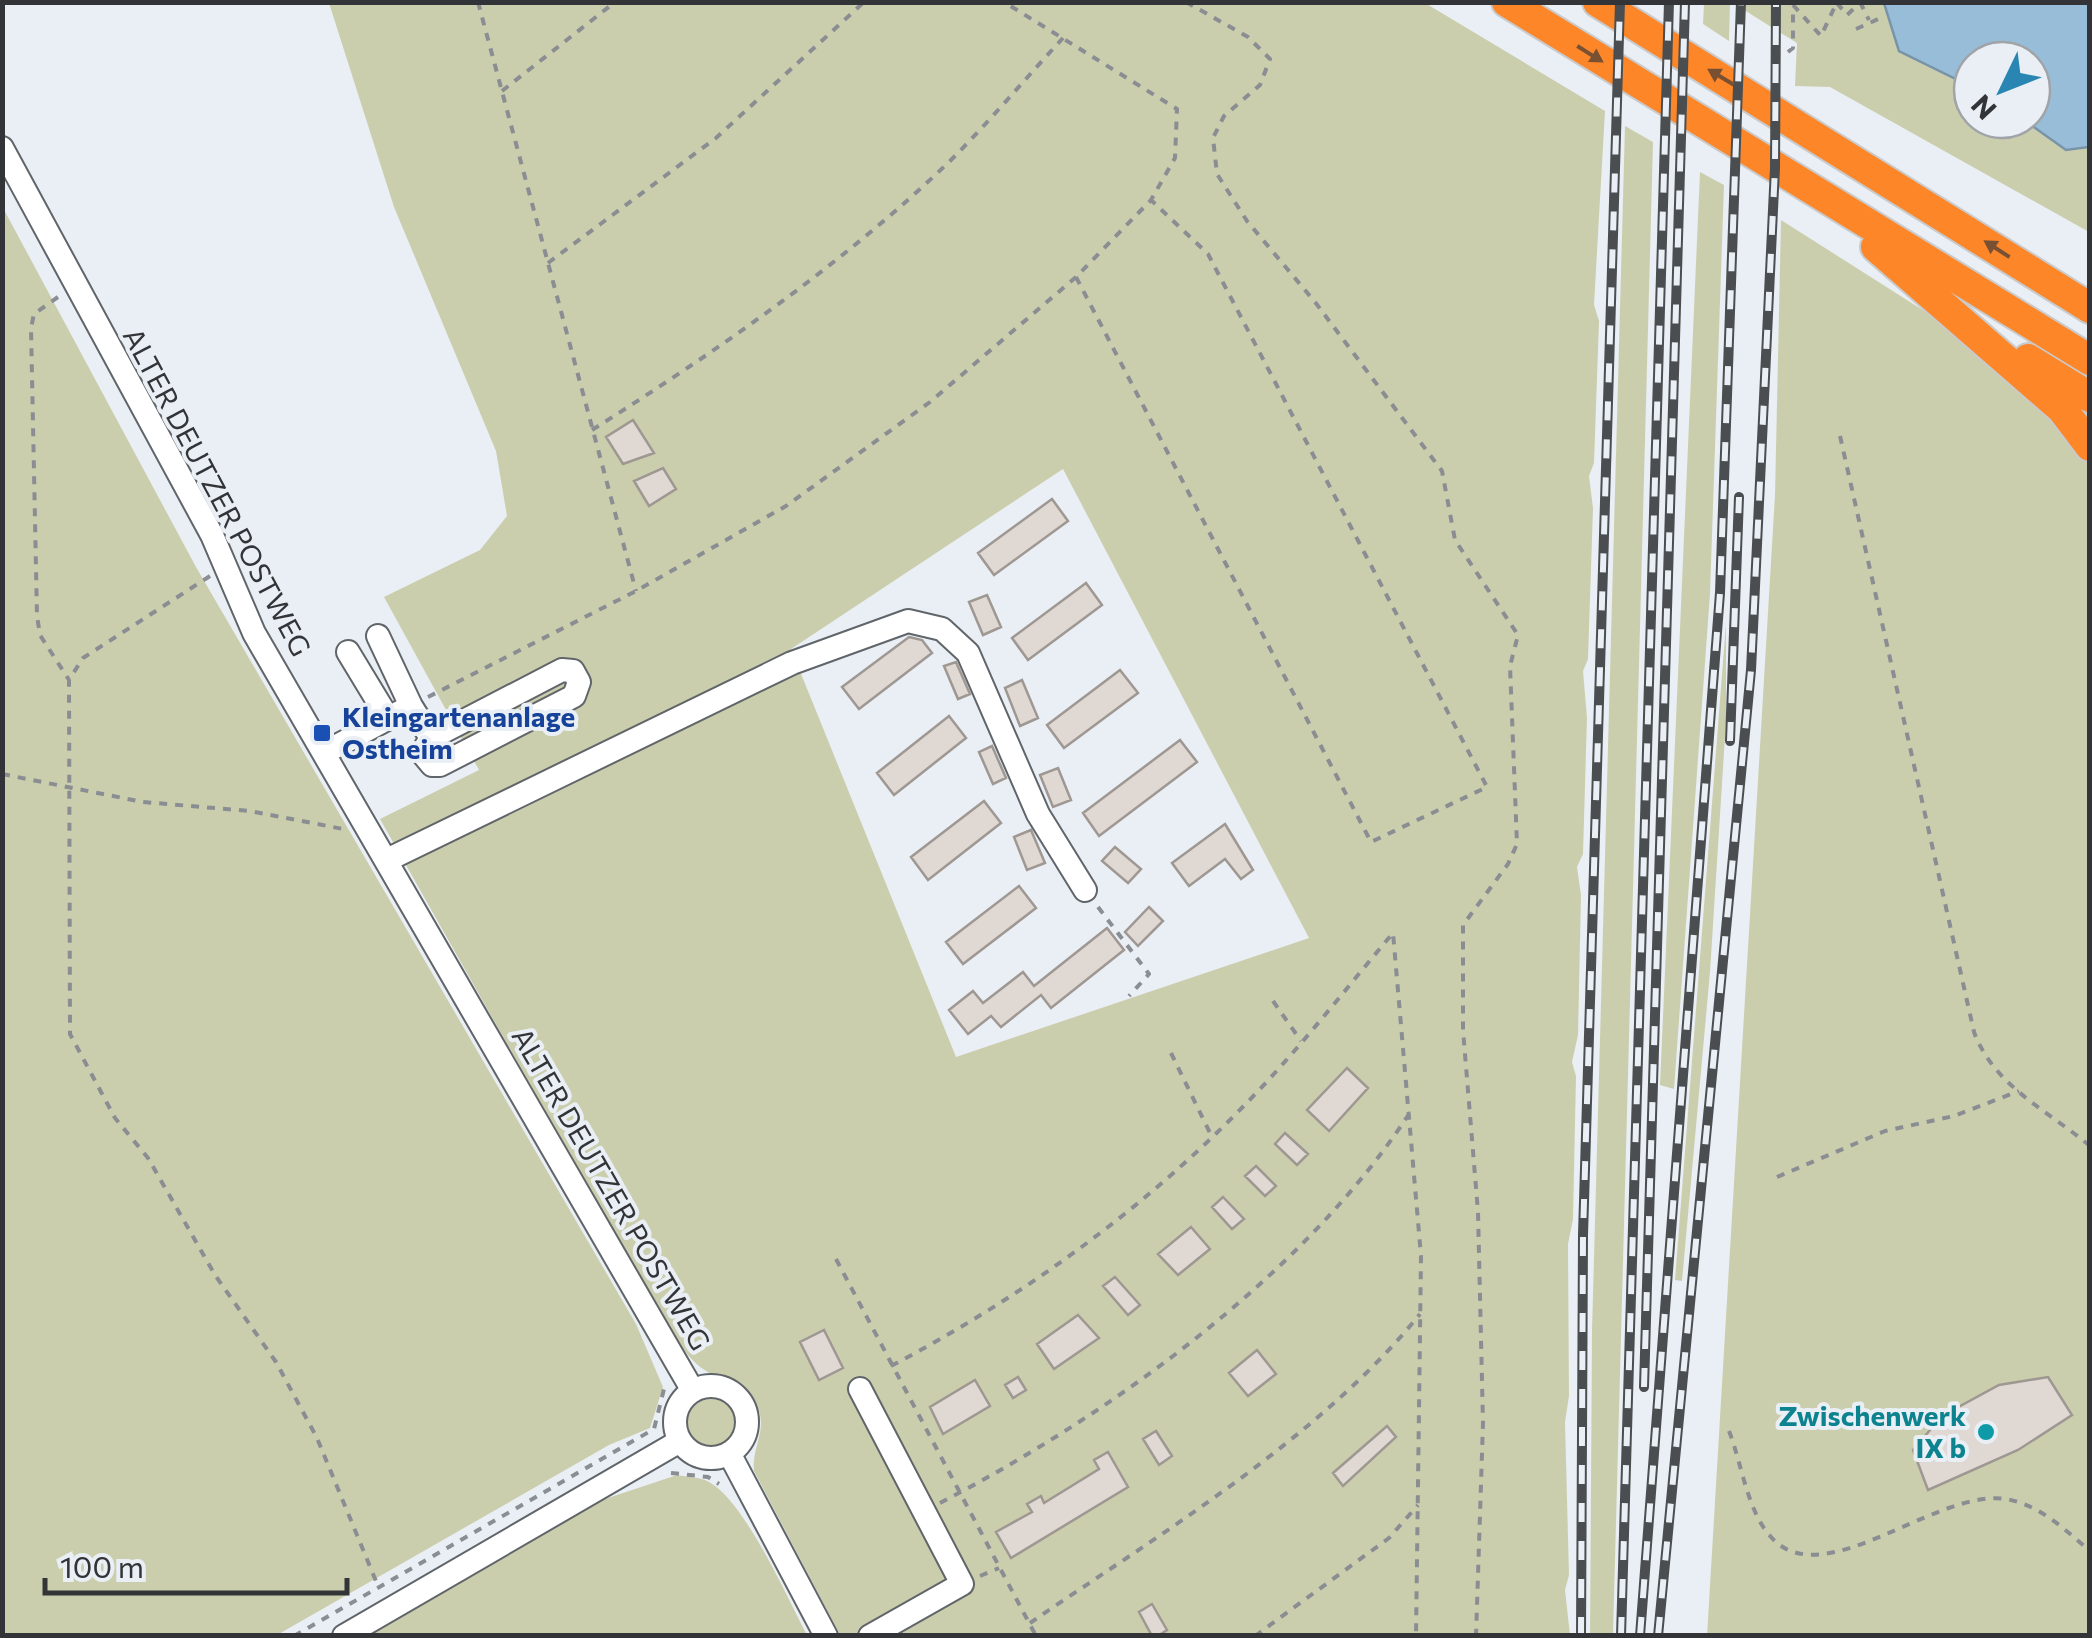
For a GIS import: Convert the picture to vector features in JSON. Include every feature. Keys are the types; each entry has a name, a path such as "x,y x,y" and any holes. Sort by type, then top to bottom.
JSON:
{"highway":[{"path":"1506,2 2090,360"},
{"path":"1598,2 2086,306"},
{"path":"1806,186 2062,409 2090,446"},
{"path":"1957,316 2090,397"}],"street":[{"name":"ALTER DEUTZER POSTWEG","path":"2,148 212,535 254,633 692,1391"},
{"path":"387,860 792,662 908,622 942,629 968,653 1038,814 1085,890"},
{"path":"378,636 431,738"},
{"path":"348,652 388,718"},
{"path":"562,670 573,671 578,682 574,696 440,765 432,765 422,753 431,738 562,670"},
{"path":"324,753 411,706"},
{"name":"ALTER DEUTZER POSTWEG","path":"680,1441 676,1414 692,1391 720,1387 742,1404 746,1432 729,1454"},
{"path":"860,1389 962,1584 870,1636"},
{"path":"344,1636 641,1450 680,1441 702,1458 729,1454 826,1636"}],"path":[{"path":"478,2 636,591"},
{"path":"502,91 615,2"},
{"path":"548,263 716,138 864,2"},
{"path":"411,706 636,591 786,506 858,457 930,402 1076,277 1151,200 1175,158 1178,109 1004,2"},
{"path":"1186,2 1248,37 1270,60 1260,85 1224,116 1213,138 1217,174 1248,221 1315,302 1442,471 1455,540 1518,634 1510,666 1517,844 1508,864 1462,925 1463,1030 1478,1212 1483,1422 1476,1636"},
{"path":"1793,4 1821,36 1837,3 1847,15 1860,3 1870,22"},
{"path":"1788,52 1793,48 1793,4"},
{"path":"1856,29 1885,16"},
{"path":"592,430 746,329 846,248 949,161 1064,37"},
{"path":"1076,277 1371,842 1487,787 1208,254 1151,200"},
{"path":"59,296 34,314 30,328 34,520 40,635 69,680"},
{"path":"1840,436 1974,1032 1984,1059 1999,1078 2090,1146"},
{"path":"214,574 83,658 69,680 70,1034 115,1118 148,1158 214,1275 276,1362 317,1438 378,1588 379,1616"},
{"path":"2,774 143,802 250,811 350,829"},
{"path":"1085,890 1150,974 1129,996"},
{"path":"892,1366 1047,1275 1154,1189 1211,1136 1301,1041 1393,933 1421,1256 1416,1636"},
{"path":"1273,1001 1301,1041"},
{"path":"1171,1053 1211,1136"},
{"path":"1777,1178 1886,1131 1980,1109 2018,1092"},
{"path":"960,1492 1152,1370 1243,1295 1316,1230 1384,1153 1410,1114"},
{"path":"836,1260 1036,1636"},
{"path":"1030,1623 1260,1462 1392,1348 1420,1314"},
{"path":"1729,1431 1752,1503 1770,1537 1809,1557 1837,1554 1963,1501 2006,1499 2046,1514 2090,1550"},
{"path":"294,1636 641,1450 657,1478 681,1472 708,1477 730,1496"},
{"path":"1255,1636 1389,1538 1418,1505"}],"green space":[{"path":"329,3 1425,3 1605,111 1594,305 1599,321 1594,463 1589,476 1593,508 1588,659 1583,671 1587,718 1583,854 1577,867 1581,895 1578,1035 1572,1062 1576,1076 1573,1219 1568,1244 1569,1396 1565,1422 1569,1575 1565,1590 1570,1635 840,1635 754,1471 761,1423 755,1403 749,1395 700,1366 664,1322 380,819 479,770 384,597 480,550 507,516 496,451 394,207","holes":["1063,469 1309,938 956,1057 791,649"]},
{"path":"1704,3 1730,3 1729,41 1703,24"},
{"path":"1733,3 2089,3 2089,232 1830,87 1795,86 1797,43"},
{"path":"1625,126 1653,142 1613,1635 1590,1636 1592,1331"},
{"path":"1700,172 1724,185 1710,594 1674,1089 1660,1085"},
{"path":"2,206 196,567 636,1324 663,1387 650,1428 609,1445 277,1635 3,1635"},
{"path":"1781,220 1962,335 2053,414 2089,465 2089,1635 1707,1636 1775,495"},
{"path":"1726,623 1726,721 1710,972 1682,1281 1675,1280"},
{"path":"711,1399 729,1406 736,1424 729,1442 711,1449 693,1442 686,1424 693,1406"},
{"path":"677,1475 709,1482 736,1508 807,1635 366,1636 599,1501"}],"water":[{"path":"1884,3 2089,3 2089,147 2066,150 2052,140 2052,40 1952,40 1952,77 1899,51"}],"building":[{"path":"633,420 654,453 623,464 606,437"},
{"path":"663,468 676,489 649,506 634,481"},
{"path":"1052,499 1068,521 994,575 978,553"},
{"path":"1086,583 1102,605 1028,660 1012,638"},
{"path":"987,595 1001,627 983,635 969,602"},
{"path":"909,637 922,640 932,653 859,709 842,687"},
{"path":"956,662 970,694 958,699 944,666"},
{"path":"1120,670 1138,693 1064,748 1047,725"},
{"path":"1022,680 1038,718 1020,726 1005,688"},
{"path":"949,716 966,738 894,795 877,773"},
{"path":"1180,740 1197,762 1099,836 1083,813"},
{"path":"992,746 1006,778 993,784 979,752"},
{"path":"1058,768 1071,800 1053,807 1040,775"},
{"path":"984,801 1001,823 928,880 911,857"},
{"path":"1225,824 1253,870 1241,879 1225,859 1189,886 1172,863"},
{"path":"1031,830 1045,863 1027,870 1014,837"},
{"path":"1115,847 1141,869 1128,883 1102,861"},
{"path":"1019,886 1036,908 963,964 946,942"},
{"path":"1149,907 1163,921 1138,946 1125,932"},
{"path":"1107,928 1124,950 1051,1008 1041,995 1001,1027 991,1016 968,1034 949,1010 973,991 983,1003 1023,972 1034,986"},
{"path":"1347,1068 1368,1088 1329,1131 1307,1110"},
{"path":"1285,1133 1308,1154 1297,1165 1275,1144"},
{"path":"1256,1166 1276,1186 1265,1196 1245,1176"},
{"path":"1223,1197 1244,1219 1232,1229 1212,1207"},
{"path":"1191,1227 1210,1249 1178,1275 1158,1254"},
{"path":"1115,1277 1140,1305 1128,1315 1103,1286"},
{"path":"1078,1315 1099,1338 1054,1369 1037,1344"},
{"path":"824,1330 843,1368 819,1380 800,1342"},
{"path":"1257,1350 1276,1374 1248,1396 1229,1373"},
{"path":"1018,1377 1026,1390 1013,1398 1005,1385"},
{"name":"Zwischenwerk IX b","path":"2048,1377 2072,1415 2018,1450 1928,1490 1913,1450 1942,1416 1999,1385"},
{"path":"975,1380 990,1406 943,1434 930,1407"},
{"path":"1387,1426 1396,1437 1343,1486 1333,1473"},
{"path":"1156,1431 1172,1456 1159,1465 1143,1439"},
{"path":"1108,1452 1128,1487 1011,1558 996,1532 1032,1512 1027,1504 1041,1496 1044,1503 1099,1469 1094,1460"},
{"path":"1152,1604 1167,1630 1158,1636 1152,1636 1139,1612"}],"railway":[{"path":"1581,1636 1583,1235 1620,2"},
{"path":"1621,1636 1669,2"},
{"path":"1644,1387 1685,2"},
{"path":"1640,1636 1720,593 1741,2"},
{"path":"1658,1636 1751,670 1775,168 1776,2"},
{"path":"1730,741 1739,497"}],"place":[{"name":"Kleingartenanlage Ostheim","path":"322,733"},
{"name":"Zwischenwerk IX b","path":"1986,1432"}]}
